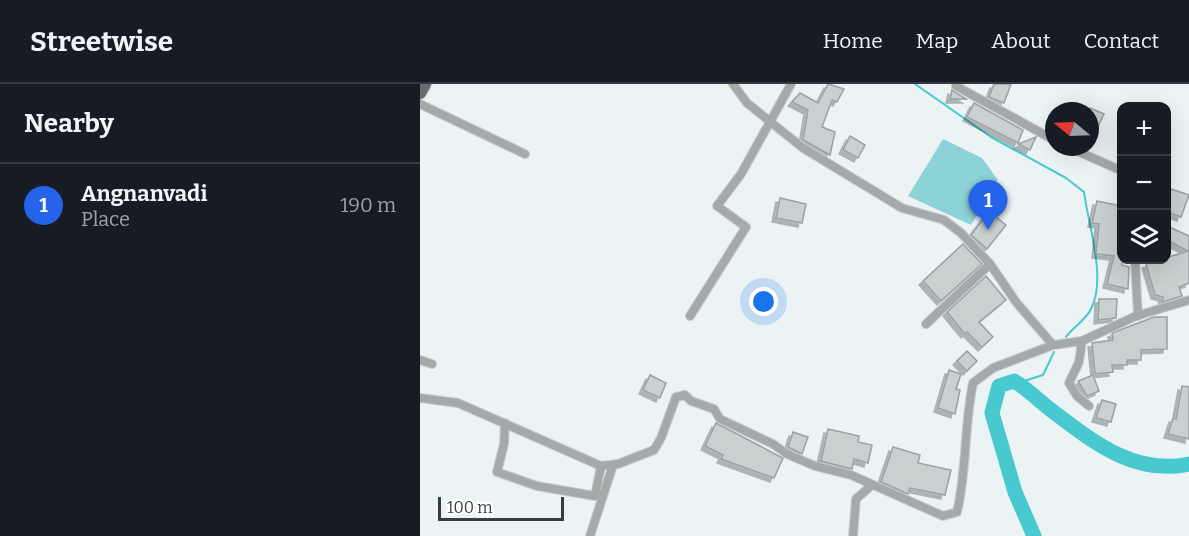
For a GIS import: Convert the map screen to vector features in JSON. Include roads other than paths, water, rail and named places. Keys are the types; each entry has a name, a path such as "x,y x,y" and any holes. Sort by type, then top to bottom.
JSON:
{"main road":[{"path":"420,93 426,84"}],"street":[{"path":"733,84 747,103 803,148 902,208 944,220 961,233 990,264 1016,302 1053,345"},
{"path":"690,316 746,227 717,206 741,174 791,84"},
{"path":"956,86 1045,135"},
{"path":"420,104 525,154"},
{"path":"1088,156 1117,169"},
{"path":"926,324 990,264"},
{"path":"1135,264 1138,316"},
{"path":"420,398 458,403 601,466 613,465 654,450 676,397 686,395 691,401 714,409 720,419 773,444 787,454 815,466 851,475 943,516 957,512 962,489 964,447 973,383 993,368 1053,345 1082,341 1138,316 1189,300"},
{"path":"1082,341 1079,362 1069,383 1077,396 1089,406"},
{"path":"420,360 432,364"},
{"path":"505,423 504,444 497,472 537,486 595,496 601,466"},
{"path":"590,536 613,465"},
{"path":"853,536 856,499 872,485"}],"waterway":[{"path":"915,84 991,137 1066,178 1084,192 1095,251 1097,283 1089,313 1066,337"},
{"path":"1018,383 1043,375 1054,352"},
{"path":"1034,536 1015,492 992,413 999,386 1014,381 1098,444 1132,460 1150,465 1189,464"}],"place":[{"name":"Angnanvadi","path":"988,230"}]}
